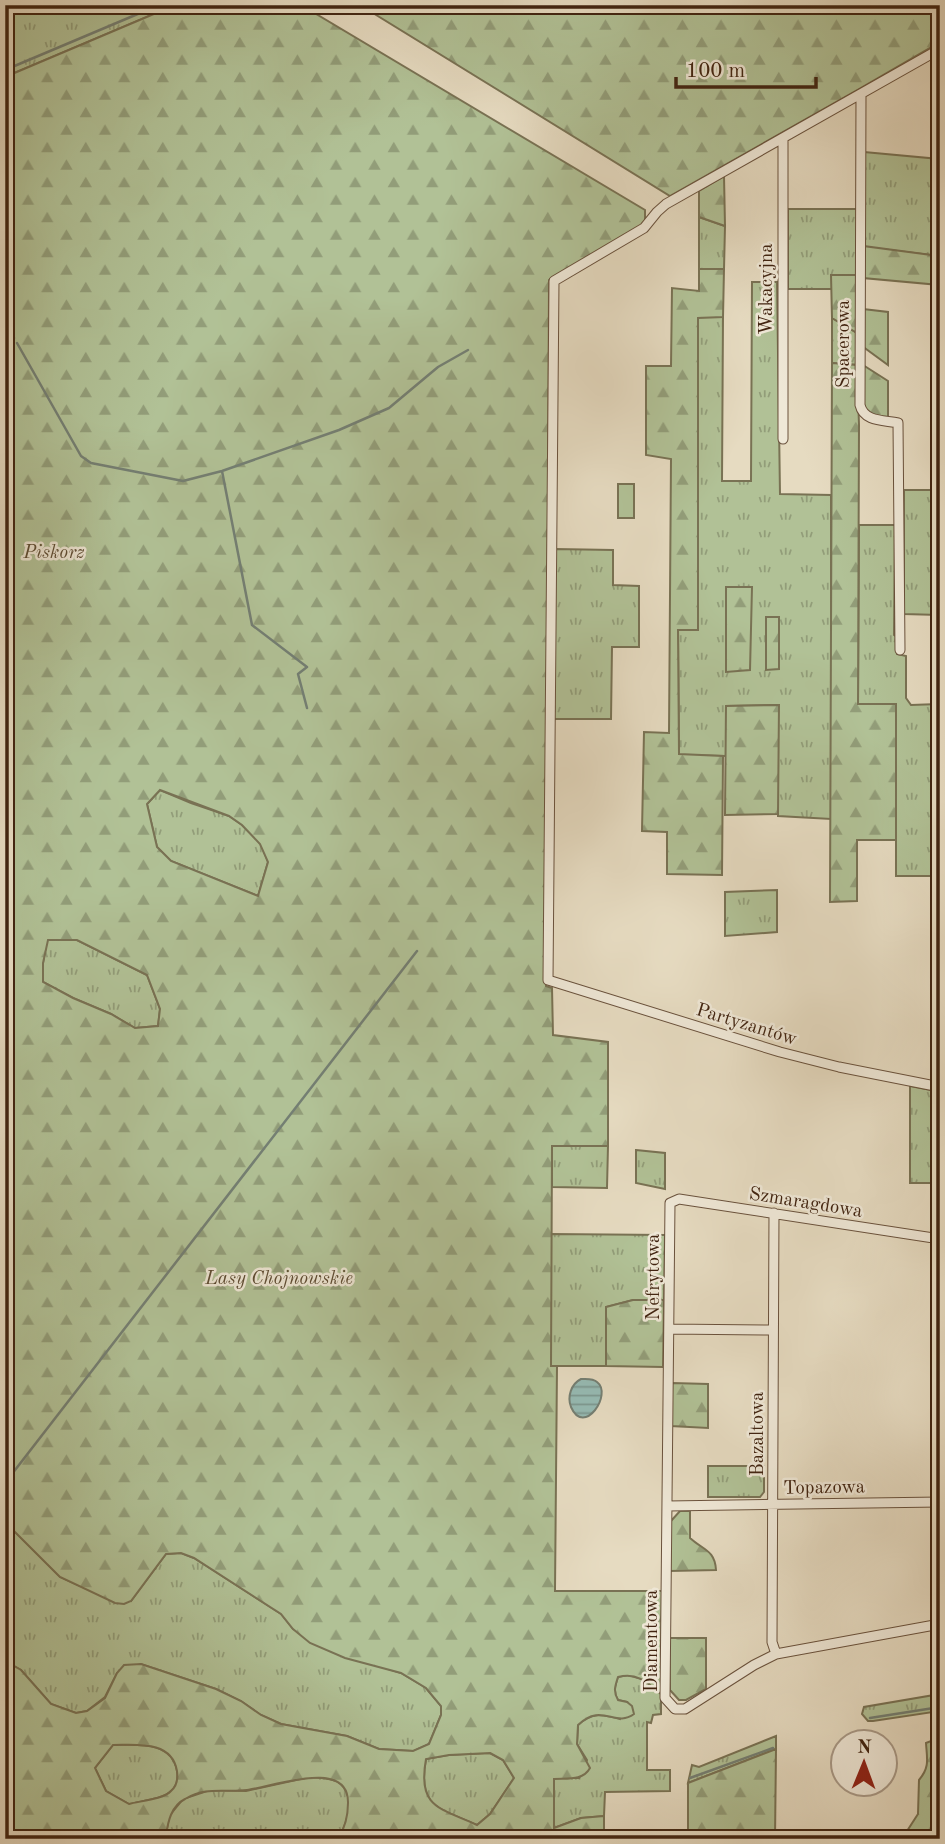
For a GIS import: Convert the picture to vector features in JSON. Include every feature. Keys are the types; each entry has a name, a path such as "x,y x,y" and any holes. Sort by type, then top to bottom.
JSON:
{"street":[{"path":"783,139 940,49"},
{"name":"Spacerowa","path":"861,94 860,405 861,412 867,417 898,423 900,650"},
{"name":"Wakacyjna","path":"783,139 783,439"},
{"name":"Partyzantów","path":"783,139 666,204 644,228 554,281 548,980 780,1052 940,1087"},
{"name":"Szmaragdowa","path":"669,1205 672,1200 678,1199 940,1239"},
{"name":"Nefrytowa","path":"669,1205 669,1329 773,1330"},
{"name":"Bazaltowa","path":"774,1213 772,1642 776,1654"},
{"name":"Diamentowa","path":"669,1329 667,1701 675,1709 685,1709 776,1654 940,1624"},
{"name":"Topazowa","path":"668,1506 940,1502"}],"green space":[{"path":"5,5 175,5 5,77"},
{"name":"Lasy Chojnowskie","path":"175,5 301,5 645,210 645,223 549,280 546,986 552,988 553,1035 608,1042 608,1146 552,1146 551,1366 557,1366 555,1591 662,1591 661,1694 636,1677 618,1677 616,1697 632,1706 634,1714 627,1718 594,1716 578,1725 577,1744 590,1768 579,1777 554,1779 554,1828 581,1818 604,1816 604,1839 338,1839 347,1813 345,1789 336,1781 307,1778 247,1790 208,1791 193,1795 180,1802 173,1810 166,1835 169,1839 5,1839 5,1661 21,1670 51,1704 76,1713 87,1711 105,1698 124,1665 141,1664 216,1689 281,1724 347,1736 379,1749 413,1751 429,1744 441,1715 441,1706 426,1688 401,1673 345,1658 310,1643 293,1629 281,1614 194,1558 181,1553 166,1554 131,1601 124,1604 115,1603 60,1577 5,1522 5,77","holes":["160,790 229,816 242,825 260,844 268,862 258,896 171,861 157,847 147,804","48,940 77,940 147,975 160,1009 158,1026 135,1028 43,982 43,963","113,1745 152,1746 161,1749 174,1761 177,1779 175,1787 168,1794 129,1804 106,1791 95,1768","490,1753 503,1760 514,1778 490,1814 477,1825 442,1810 428,1797 424,1775 426,1759"]},
{"path":"360,5 940,5 940,42 670,196"},
{"path":"940,104 940,304 939,285 863,278 863,246 939,256"},
{"path":"864,152 939,159 939,256 865,247"},
{"path":"724,176 725,226 699,217 699,191"},
{"path":"788,209 857,209 858,275 832,275 832,289 788,289"},
{"path":"699,217 725,226 724,269 699,269"},
{"path":"699,269 724,269 723,317 698,318 698,630 678,630 679,754 723,756 722,875 667,874 667,832 642,831 644,732 669,733 671,459 646,455 646,366 671,366 672,288 699,291"},
{"path":"831,275 858,275 857,333 832,318"},
{"path":"752,282 777,282 780,494 831,495 831,819 778,816 778,705 726,706 726,756 679,755 678,630 698,630 698,317 723,317 722,481 751,481","holes":["767,617 779,617 778,669 766,669"]},
{"path":"863,309 888,312 888,365 862,346"},
{"path":"832,318 857,333 857,365 832,363"},
{"path":"832,363 857,365 858,704 896,704 896,840 857,840 857,901 830,902"},
{"path":"863,365 888,381 888,417 869,415 862,407"},
{"path":"940,457 939,615 904,614 904,490 939,490"},
{"path":"618,484 634,484 634,518 618,518"},
{"path":"859,525 895,525 894,635 897,637 897,654 906,656 906,698 911,705 939,704 940,620 938,876 896,876 896,705 858,705"},
{"path":"555,549 613,550 613,585 639,586 639,647 612,647 611,719 554,719"},
{"path":"726,587 752,587 750,670 726,672"},
{"path":"766,617 779,617 779,669 766,670"},
{"path":"779,705 778,814 725,815 726,706"},
{"path":"160,790 229,816 261,844 268,862 258,896 171,861 157,847 147,804"},
{"path":"777,890 777,932 725,936 725,892"},
{"path":"940,926 939,1080 937,1079"},
{"path":"47,940 77,940 147,975 160,1009 158,1026 135,1028 43,982"},
{"path":"910,1086 931,1090 937,1098 937,1183 910,1183"},
{"path":"552,1145 608,1146 607,1188 552,1187"},
{"path":"636,1150 665,1153 665,1189 636,1183"},
{"path":"551,1234 665,1235 664,1300 633,1300 606,1307 606,1366 551,1366"},
{"path":"633,1300 664,1300 663,1367 606,1366 606,1307"},
{"path":"672,1383 708,1384 708,1428 671,1426"},
{"path":"708,1466 764,1466 764,1492 760,1497 708,1497"},
{"path":"680,1511 690,1511 690,1538 711,1554 716,1570 670,1571 671,1521"},
{"path":"5,1522 60,1577 131,1601 166,1554 181,1553 194,1558 281,1614 293,1629 401,1673 426,1688 441,1706 441,1715 429,1744 414,1751 379,1749 347,1736 281,1724 216,1689 141,1664 117,1673 105,1697 87,1711 76,1713 51,1704 21,1670 5,1661"},
{"path":"669,1638 706,1638 706,1689 686,1700 679,1700 670,1690"},
{"path":"628,1675 645,1680 661,1694 661,1714 653,1715 651,1723 647,1722 647,1770 670,1770 670,1791 605,1792 604,1816 581,1818 554,1828 554,1778 579,1778 587,1760 577,1744 578,1725 598,1715 620,1719 627,1702 618,1700 615,1686 618,1677"},
{"path":"940,1694 940,1711 873,1721 868,1721 862,1714 864,1707"},
{"path":"776,1736 776,1749 688,1783 692,1765 699,1767"},
{"path":"936,1742 936,1839 882,1839 882,1830 907,1831 918,1814 919,1780 926,1767 926,1743"},
{"path":"113,1745 142,1745 161,1749 174,1761 177,1771 175,1787 163,1796 129,1804 106,1791 95,1768"},
{"path":"776,1749 775,1839 688,1839 688,1783"},
{"path":"490,1753 503,1760 514,1778 490,1814 477,1825 442,1810 428,1797 424,1775 426,1759"},
{"path":"310,1777 338,1782 347,1793 347,1817 338,1839 169,1839 166,1835 169,1816 183,1799 210,1790 246,1791"}],"water":[{"path":"581,1379 597,1382 602,1395 595,1410 583,1417 577,1415 569,1399 572,1387"}],"waterway":[{"path":"5,70 159,5"},
{"path":"5,321 14,338"},
{"path":"17,343 81,456 91,463 183,481 222,471 339,430 389,408 438,367 468,350"},
{"path":"222,471 252,625 307,667 298,674 307,708"},
{"path":"5,1483 417,951"},
{"path":"870,1718 940,1707"},
{"path":"690,1778 773,1748"}],"park label":[{"name":"Piskorz","path":"54,551"}]}
